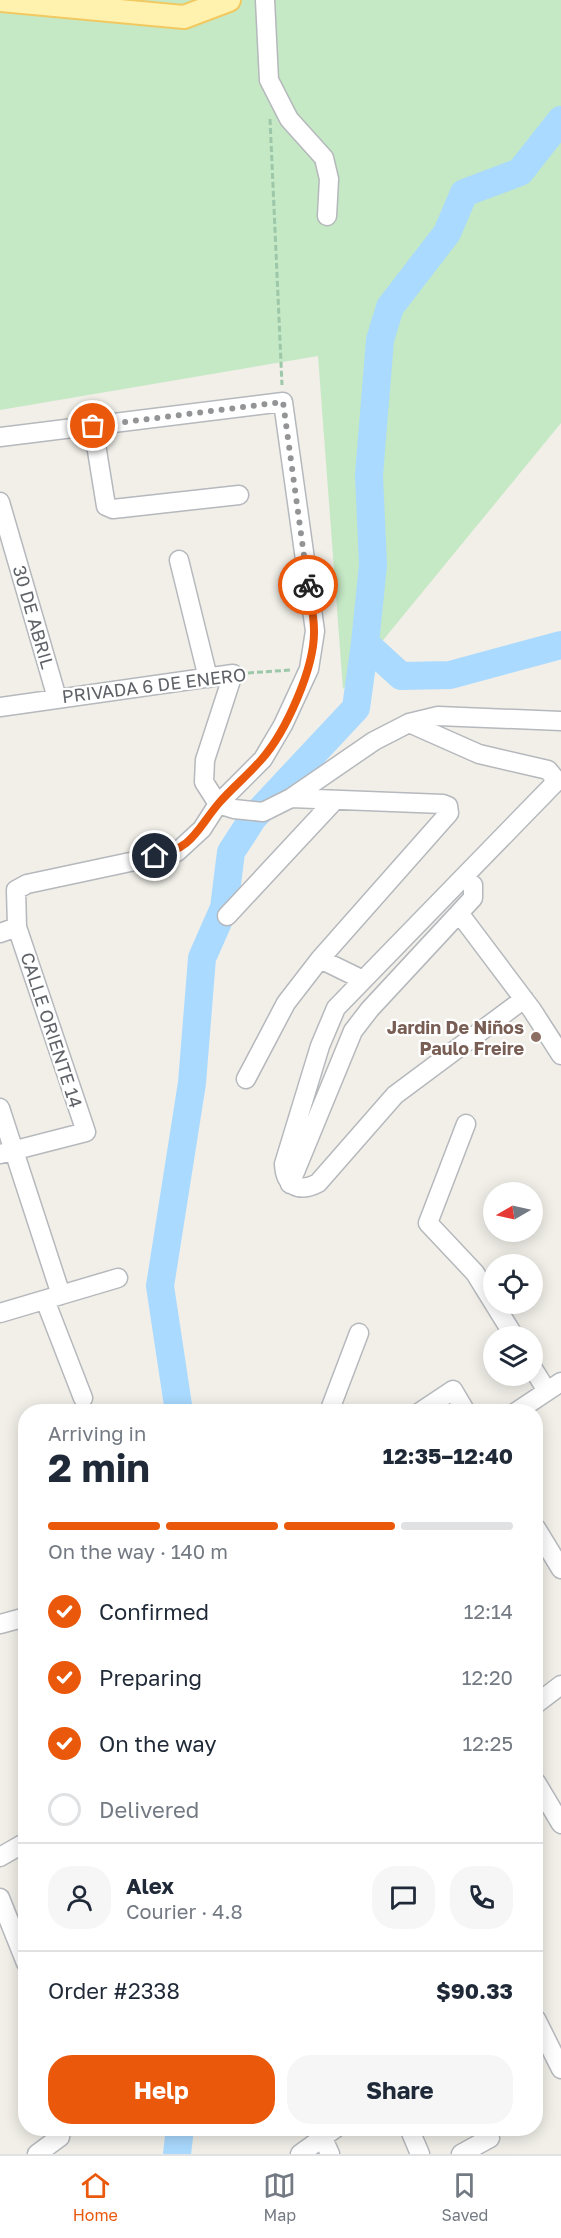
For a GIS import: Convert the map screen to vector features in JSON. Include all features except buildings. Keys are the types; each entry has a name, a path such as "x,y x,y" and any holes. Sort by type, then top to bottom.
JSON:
{"main road":[{"path":"0,0 184,17 229,0"}],"street":[{"path":"265,0 269,80 289,119 324,158 329,179 327,216"},
{"path":"0,437 283,402 315,631 309,669 283,725 263,759 218,804"},
{"path":"93,426 106,507 113,509 239,495"},
{"name":"30 DE ABRIL","path":"0,502 57,698"},
{"path":"179,560 207,678"},
{"path":"233,674 205,760 204,782 218,804 237,809 263,812 291,798 358,752 409,723 438,716 561,721"},
{"name":"PRIVADA 6 DE ENERO","path":"0,707 233,674"},
{"path":"409,723 479,754 548,770 553,776 554,784 336,1008 326,1027 284,1164 284,1176 290,1184 298,1188 308,1189 318,1184 395,1095 528,1005"},
{"path":"246,1079 286,1003 320,959 449,813 448,806 443,804 291,798"},
{"path":"227,916 335,800"},
{"name":"CALLE ORIENTE 14","path":"6,1153 86,1132 18,927 16,890 27,884 177,852 202,829 218,804"},
{"path":"290,1184 353,1031 370,1009 473,898 475,891 473,885 464,878"},
{"path":"459,913 528,1005 561,1055"},
{"path":"0,933 18,927"},
{"path":"320,959 363,980"},
{"path":"0,1108 6,1153 83,1398"},
{"path":"466,1124 428,1223 475,1273 508,1326"},
{"path":"0,1313 118,1278"},
{"path":"331,1404 358,1333"},
{"path":"528,1404 554,1387"},
{"path":"432,1404 453,1390 461,1404"},
{"path":"543,1539 561,1569"},
{"path":"0,1624 18,1619"},
{"path":"543,1699 561,1685"},
{"path":"543,1794 561,1824"},
{"path":"0,1857 18,1847"},
{"path":"0,1898 18,1943"},
{"path":"543,2033 561,2069"},
{"path":"37,2154 60,2136"},
{"path":"300,2154 324,2136"},
{"path":"329,2136 330,2154"},
{"path":"412,2136 420,2154"},
{"path":"461,2154 490,2138"}],"path":[{"path":"270,115 283,402"},
{"name":"PRIVADA 6 DE ENERO","path":"233,674 309,669"}],"green space":[{"path":"0,0 561,0 561,423 343,689 318,356 0,410"}],"waterway":[{"path":"561,120 520,172 464,193 447,233 390,307 380,340 369,475 373,565 365,643 401,676 450,675 561,645"},
{"path":"178,1404 160,1286 192,1083 202,958 224,908 231,852 253,818 356,708 365,643"},
{"path":"177,2154 179,2136"}],"way so far":[{"path":"93,426 283,402 308,585"}],"place":[{"name":"Jardin De Niños Paulo Freire","path":"536,1037"}],"route":[{"path":"155,856 177,852 202,829 218,804 263,759 283,725 309,669 315,631 308,585"}]}
